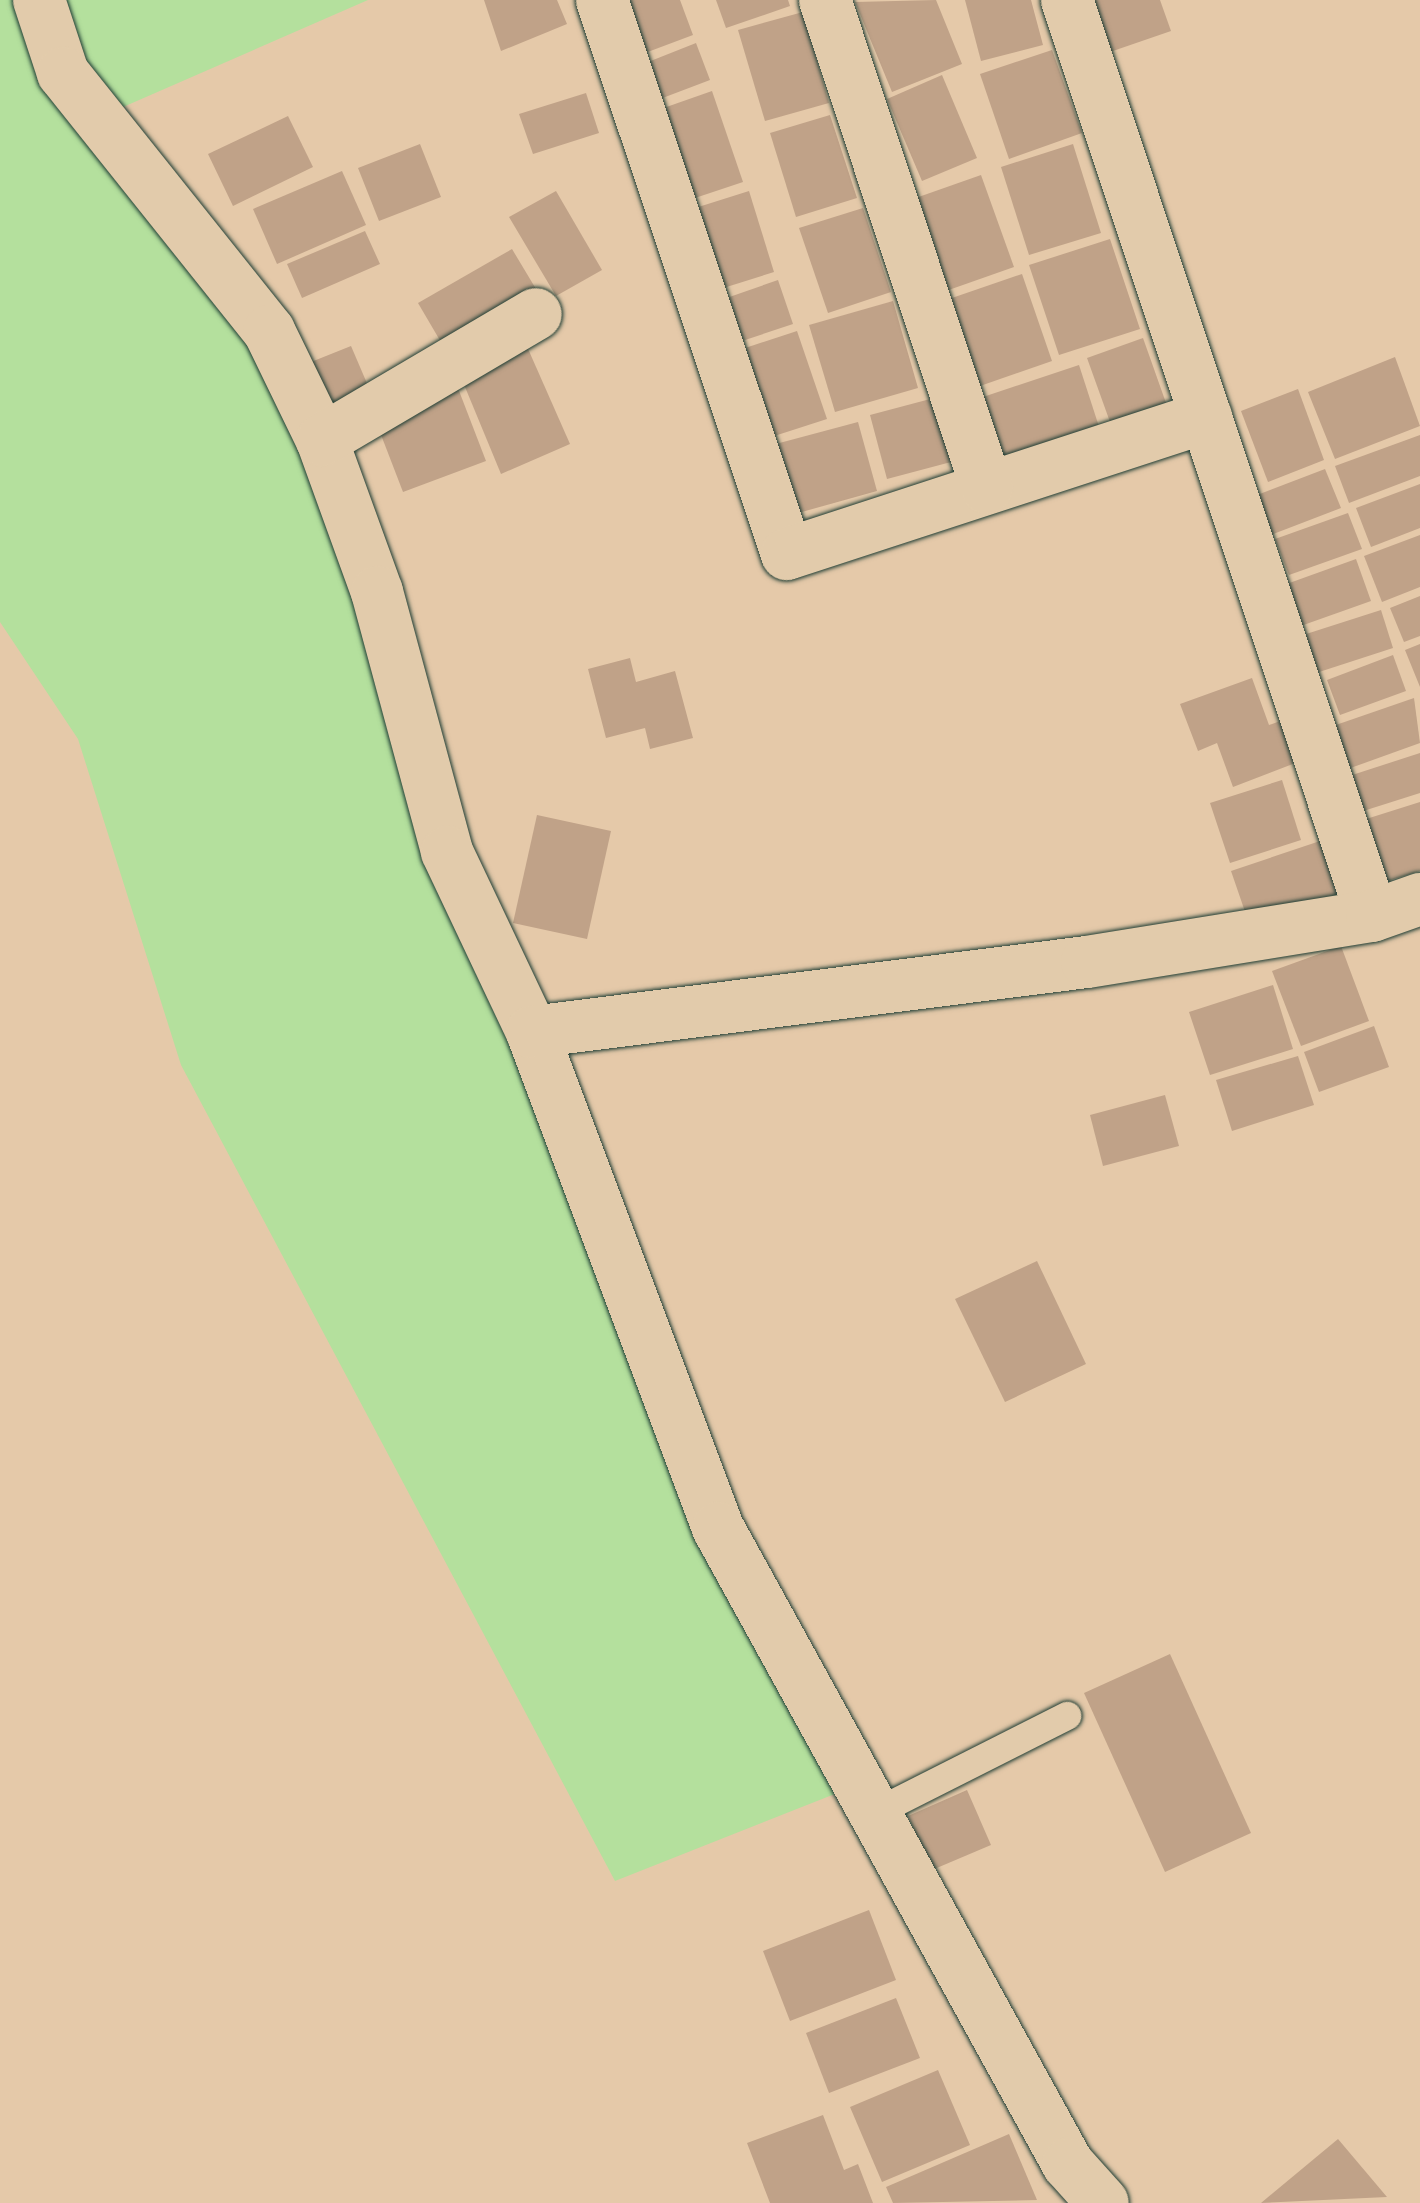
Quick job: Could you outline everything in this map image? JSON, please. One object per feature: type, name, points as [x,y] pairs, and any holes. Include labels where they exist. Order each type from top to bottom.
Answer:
[{"type":"street","points":[[39,0],[64,73],[269,331],[322,440],[377,592],[446,852],[532,1032],[718,1528],[1072,2183],[1103,2203]]},
{"type":"street","points":[[602,0],[786,554],[1206,417]]},
{"type":"street","points":[[825,0],[987,488]]},
{"type":"street","points":[[532,1032],[1087,962],[1396,907],[1206,417],[1067,0]]},
{"type":"street","points":[[322,440],[536,314]]},
{"type":"lane","points":[[871,1815],[1067,1716]]},
{"type":"green space","points":[[0,0],[368,0],[91,121],[245,274],[451,887],[850,1788],[615,1881],[181,1065],[78,739],[0,622]]},
{"type":"building","points":[[484,0],[557,0],[567,24],[501,51]]},
{"type":"building","points":[[627,0],[680,0],[693,35],[637,56]]},
{"type":"building","points":[[716,0],[788,0],[790,6],[726,28]]},
{"type":"building","points":[[936,0],[962,64],[892,92],[855,2]]},
{"type":"building","points":[[965,0],[1031,0],[1043,45],[981,61]]},
{"type":"building","points":[[1093,0],[1160,0],[1171,31],[1110,52]]},
{"type":"building","points":[[803,12],[829,103],[765,121],[738,30]]},
{"type":"building","points":[[696,43],[710,80],[652,102],[638,66]]},
{"type":"building","points":[[1052,50],[1082,133],[1009,159],[980,74]]},
{"type":"building","points":[[942,75],[977,158],[922,181],[887,99]]},
{"type":"building","points":[[712,91],[743,182],[686,201],[655,111]]},
{"type":"building","points":[[586,93],[599,133],[533,154],[519,114]]},
{"type":"building","points":[[830,115],[857,198],[796,217],[770,133]]},
{"type":"building","points":[[288,116],[313,167],[233,206],[208,154]]},
{"type":"building","points":[[420,144],[441,197],[379,221],[358,168]]},
{"type":"building","points":[[1073,144],[1101,233],[1029,255],[1001,167]]},
{"type":"building","points":[[342,171],[366,225],[277,264],[253,209]]},
{"type":"building","points":[[981,175],[1014,267],[943,292],[910,200]]},
{"type":"building","points":[[556,191],[602,270],[556,296],[509,217]]},
{"type":"building","points":[[749,191],[774,272],[717,290],[692,209]]},
{"type":"building","points":[[863,208],[891,292],[828,313],[799,228]]},
{"type":"building","points":[[365,231],[380,264],[302,298],[287,264]]},
{"type":"building","points":[[1110,239],[1140,329],[1059,355],[1029,265]]},
{"type":"building","points":[[512,249],[539,294],[445,349],[418,303]]},
{"type":"building","points":[[1022,274],[1052,361],[980,386],[949,299]]},
{"type":"building","points":[[778,280],[793,324],[730,345],[715,302]]},
{"type":"building","points":[[893,301],[918,388],[835,412],[809,325]]},
{"type":"building","points":[[797,331],[827,419],[765,439],[736,351]]},
{"type":"building","points":[[1143,338],[1166,403],[1110,422],[1087,358]]},
{"type":"building","points":[[525,342],[570,444],[501,474],[458,370]]},
{"type":"building","points":[[351,346],[372,395],[331,411],[311,362]]},
{"type":"building","points":[[1395,357],[1420,426],[1335,459],[1308,392]]},
{"type":"building","points":[[1079,365],[1103,439],[1002,473],[977,399]]},
{"type":"building","points":[[456,383],[486,461],[403,492],[373,414]]},
{"type":"building","points":[[1298,389],[1324,460],[1268,482],[1241,411]]},
{"type":"building","points":[[934,398],[951,462],[887,479],[870,415]]},
{"type":"building","points":[[858,422],[877,491],[791,515],[772,445]]},
{"type":"building","points":[[1420,435],[1420,476],[1349,503],[1335,466]]},
{"type":"building","points":[[1325,469],[1341,508],[1268,536],[1252,497]]},
{"type":"building","points":[[1420,484],[1420,528],[1371,547],[1356,508]]},
{"type":"building","points":[[1348,513],[1362,549],[1289,575],[1275,539]]},
{"type":"building","points":[[1420,535],[1420,587],[1382,602],[1364,556]]},
{"type":"building","points":[[1356,559],[1371,601],[1295,628],[1281,586]]},
{"type":"building","points":[[1420,596],[1420,636],[1404,642],[1390,608]]},
{"type":"building","points":[[1381,610],[1393,648],[1316,673],[1303,635]]},
{"type":"building","points":[[1420,644],[1420,687],[1405,650]]},
{"type":"building","points":[[1393,655],[1406,691],[1340,715],[1327,680]]},
{"type":"building","points":[[630,658],[636,682],[675,671],[693,738],[650,749],[645,728],[606,738],[588,669]]},
{"type":"building","points":[[1252,678],[1269,725],[1283,720],[1298,762],[1233,787],[1217,743],[1198,751],[1180,704]]},
{"type":"building","points":[[1414,698],[1420,743],[1345,770],[1330,727]]},
{"type":"building","points":[[1420,753],[1420,793],[1357,813],[1346,777]]},
{"type":"building","points":[[1282,780],[1301,840],[1230,863],[1210,803]]},
{"type":"building","points":[[1420,802],[1420,871],[1384,882],[1363,820]]},
{"type":"building","points":[[537,815],[611,831],[587,939],[513,923]]},
{"type":"building","points":[[1326,839],[1346,900],[1252,932],[1231,871]]},
{"type":"building","points":[[1341,946],[1369,1021],[1301,1046],[1272,971]]},
{"type":"building","points":[[1273,985],[1293,1049],[1210,1075],[1189,1012]]},
{"type":"building","points":[[1374,1026],[1389,1067],[1319,1092],[1304,1052]]},
{"type":"building","points":[[1298,1056],[1314,1105],[1232,1131],[1216,1080]]},
{"type":"building","points":[[1165,1095],[1179,1146],[1103,1166],[1090,1115]]},
{"type":"building","points":[[1037,1261],[1086,1364],[1005,1402],[955,1299]]},
{"type":"building","points":[[1170,1654],[1251,1833],[1165,1872],[1084,1693]]},
{"type":"building","points":[[967,1790],[991,1845],[932,1870],[908,1816]]},
{"type":"building","points":[[869,1910],[896,1980],[790,2021],[763,1951]]},
{"type":"building","points":[[896,1998],[920,2058],[829,2093],[806,2033]]},
{"type":"building","points":[[938,2070],[970,2145],[882,2182],[850,2107]]},
{"type":"building","points":[[823,2115],[844,2170],[858,2164],[873,2203],[770,2203],[747,2143]]},
{"type":"building","points":[[1009,2134],[1037,2200],[893,2203],[886,2187]]},
{"type":"building","points":[[1338,2139],[1387,2197],[1261,2203]]}]
